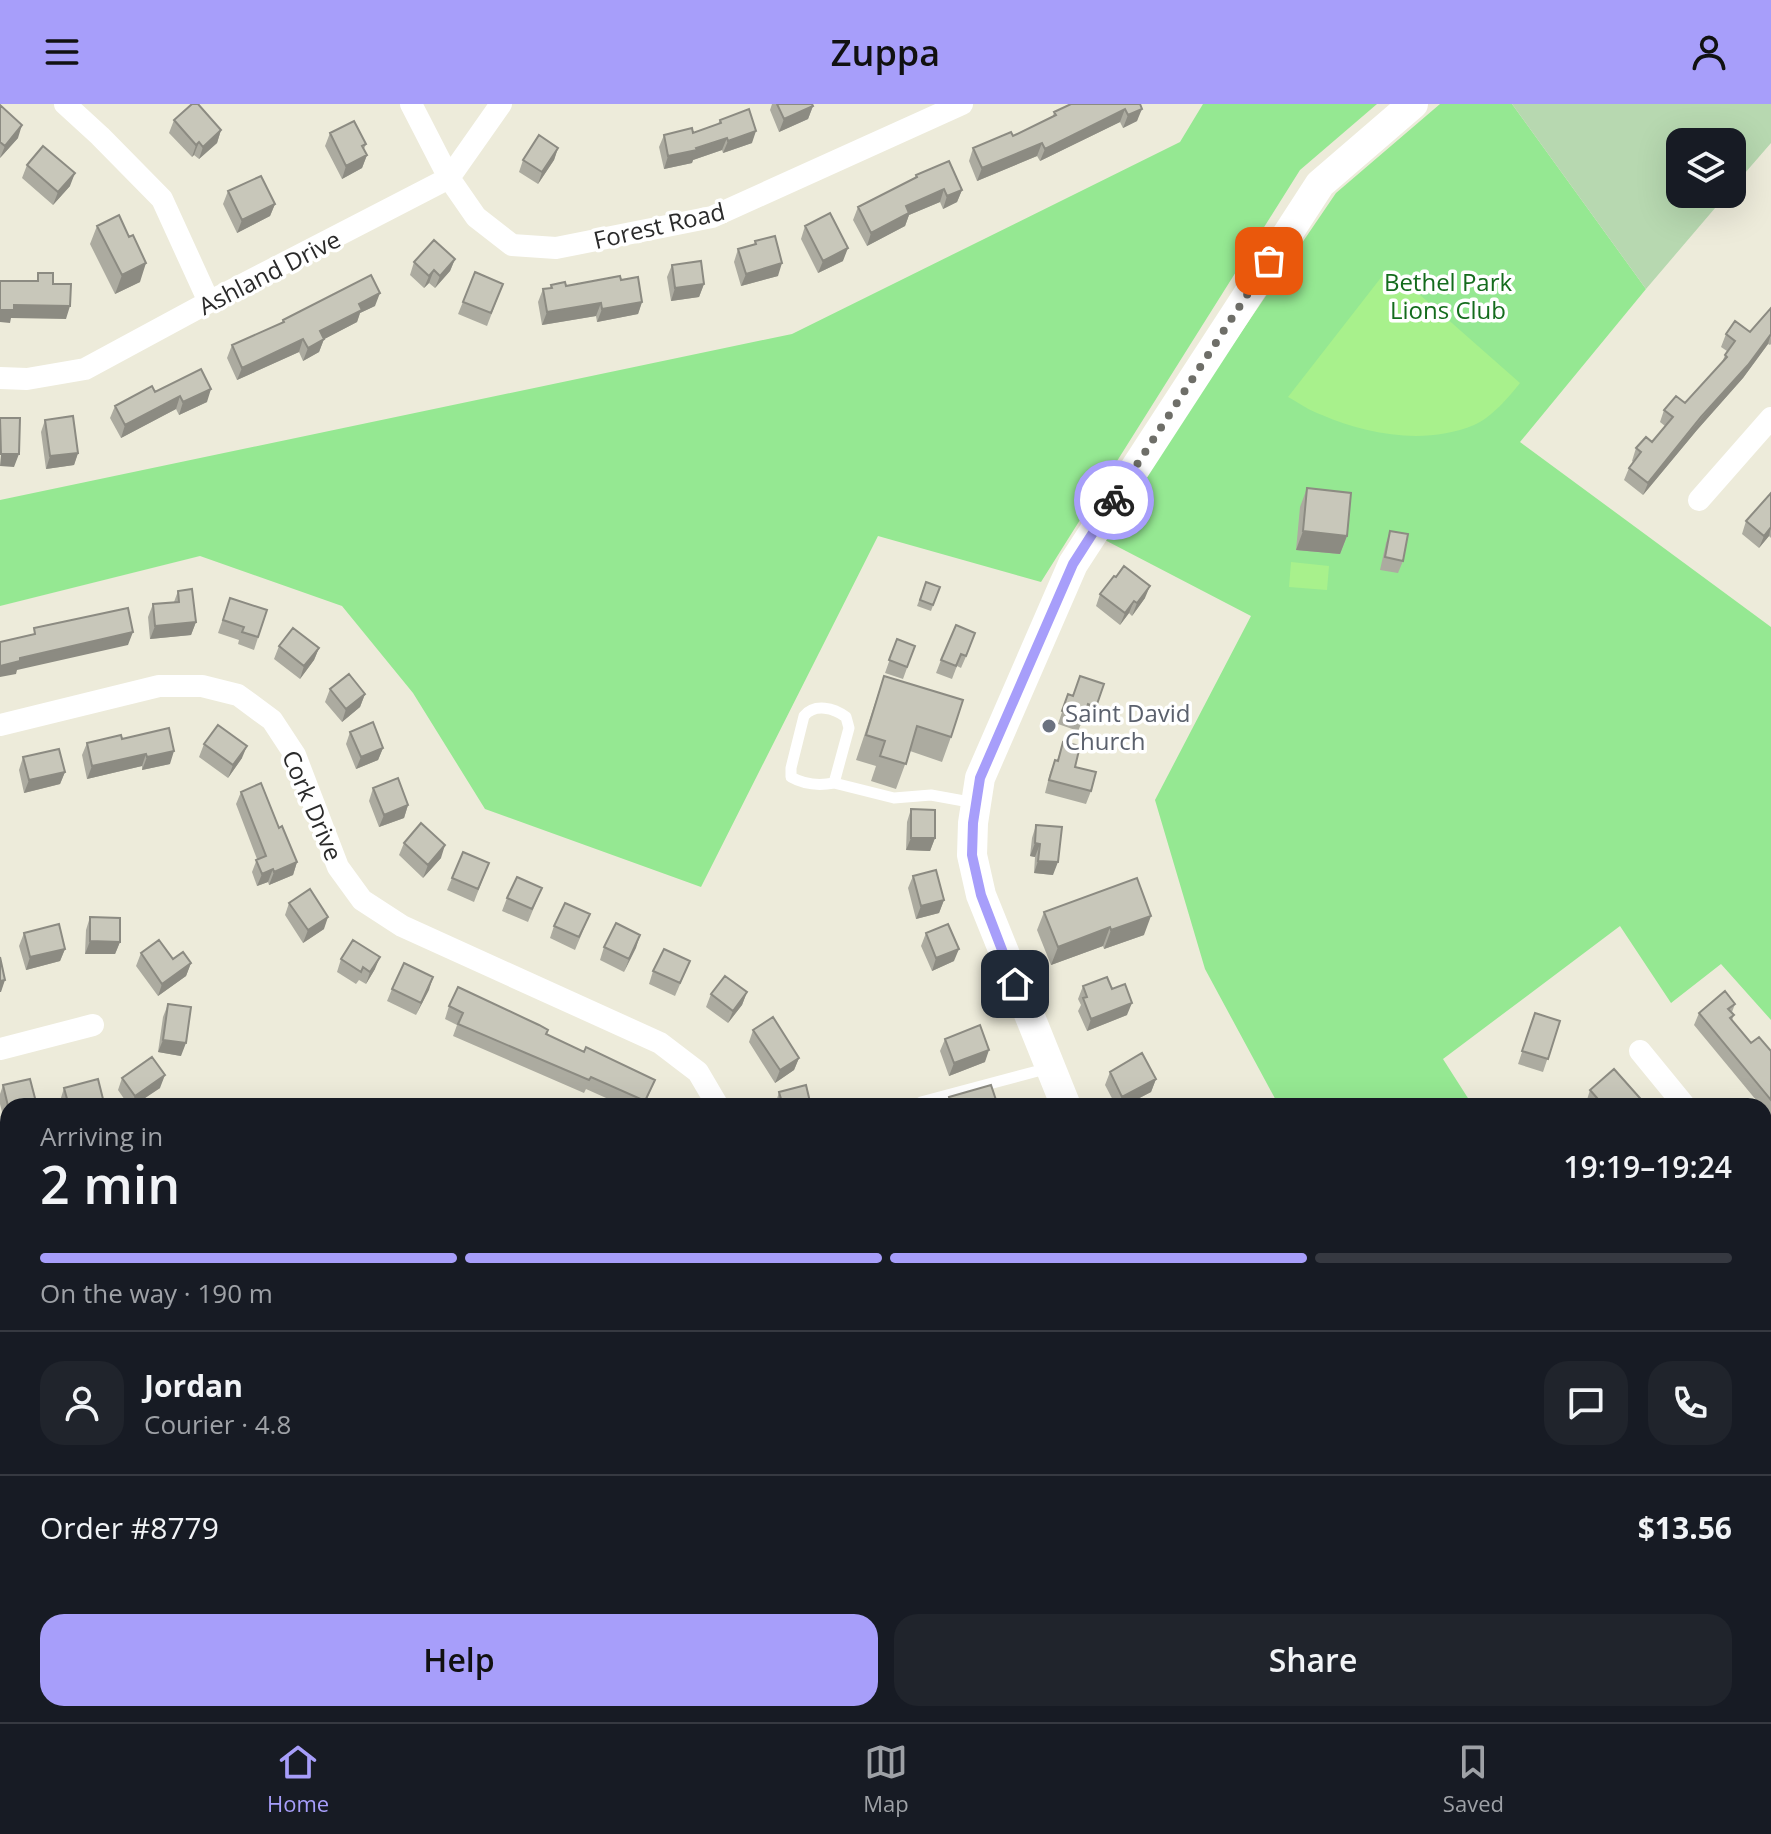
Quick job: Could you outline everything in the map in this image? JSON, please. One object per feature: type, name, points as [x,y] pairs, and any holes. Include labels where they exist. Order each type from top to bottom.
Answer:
[{"type":"street","points":[[65,104],[162,199],[209,302]]},
{"type":"street","name":"Forest Road","points":[[411,104],[449,178],[476,217],[512,245],[556,248],[712,217],[962,104]]},
{"type":"street","name":"Ashland Drive","points":[[0,378],[27,379],[85,369],[449,178],[501,104]]},
{"type":"street","points":[[1063,1098],[981,895],[972,855],[980,778],[1073,564],[1320,184],[1413,104]]},
{"type":"street","points":[[1699,500],[1771,418]]},
{"type":"street","name":"Cork Drive","points":[[0,725],[159,686],[202,686],[238,695],[272,720],[295,755],[338,867],[362,900],[402,926],[660,1043],[698,1072],[713,1098]]},
{"type":"street","points":[[0,1049],[93,1025]]},
{"type":"street","points":[[1640,1051],[1678,1098]]},
{"type":"lane","points":[[834,783],[849,728],[846,717],[839,712],[818,707],[804,716],[791,777],[820,786],[834,783],[894,798],[931,795],[976,803]]},
{"type":"lane","points":[[936,1098],[1050,1067]]},
{"type":"green space","points":[[1203,104],[1377,104],[1300,170],[1041,582],[878,536],[701,887],[485,809],[413,693],[342,606],[200,556],[0,606],[0,500],[792,334],[1180,142]]},
{"type":"green space","name":"Bethel Park Lions Club","points":[[1440,104],[1512,104],[1646,289],[1520,442],[1771,627],[1771,1020],[1721,964],[1671,1003],[1620,926],[1443,1059],[1468,1098],[1275,1098],[1205,969],[1155,800],[1251,616],[1101,538],[1336,193]]},
{"type":"green space","points":[[1512,104],[1771,104],[1771,143],[1746,172],[1746,128],[1666,128],[1666,208],[1715,208],[1646,289]]},
{"type":"green space","points":[[1394,272],[1520,383],[1499,407],[1480,422],[1436,435],[1397,435],[1340,422],[1288,397],[1383,275]]},
{"type":"green space","points":[[1291,562],[1329,566],[1327,590],[1289,587]]},
{"type":"building","points":[[192,104],[198,104],[221,130],[203,147],[199,142],[196,145],[174,120]]},
{"type":"building","points":[[777,104],[812,104],[813,106],[784,119]]},
{"type":"building","points":[[1071,104],[1140,104],[1142,109],[1128,115],[1125,109],[1045,149],[1042,143],[982,168],[973,148],[1011,132],[1013,136]]},
{"type":"building","points":[[0,105],[22,125],[5,146],[0,142]]},
{"type":"building","points":[[749,109],[756,131],[668,156],[664,135],[692,128],[693,133]]},
{"type":"building","points":[[354,121],[366,144],[362,146],[367,155],[346,166],[330,133]]},
{"type":"building","points":[[539,135],[558,148],[542,172],[523,160]]},
{"type":"building","points":[[43,146],[75,173],[58,192],[27,165]]},
{"type":"building","points":[[949,161],[962,190],[947,196],[944,189],[906,206],[909,213],[871,233],[858,207]]},
{"type":"building","points":[[261,176],[275,204],[242,220],[228,191]]},
{"type":"building","points":[[830,213],[848,248],[823,261],[805,226]]},
{"type":"building","points":[[119,215],[146,263],[122,275],[97,226]]},
{"type":"building","points":[[775,236],[782,263],[746,274],[738,249]]},
{"type":"building","points":[[434,240],[455,259],[440,276],[434,270],[429,276],[414,262]]},
{"type":"building","points":[[701,261],[704,284],[675,288],[672,265]]},
{"type":"building","points":[[475,272],[503,284],[491,313],[463,302]]},
{"type":"building","points":[[38,273],[53,273],[53,284],[71,284],[70,306],[14,305],[14,310],[0,310],[0,281],[38,281]]},
{"type":"building","points":[[371,275],[380,293],[359,304],[362,310],[320,331],[324,339],[308,348],[303,339],[242,368],[232,345],[284,322]]},
{"type":"building","points":[[620,276],[621,280],[638,277],[642,302],[602,309],[601,303],[547,312],[543,289],[552,288],[551,285],[565,282],[566,286]]},
{"type":"building","points":[[1771,308],[1771,334],[1648,483],[1629,468],[1641,452],[1636,448],[1646,437],[1652,442],[1673,417],[1664,410],[1676,396],[1685,403],[1727,357],[1725,355],[1735,341],[1726,334],[1735,321],[1750,332]]},
{"type":"building","points":[[201,369],[211,389],[183,402],[180,396],[125,425],[115,406],[152,386],[155,392]]},
{"type":"building","points":[[73,416],[78,453],[50,456],[45,420]]},
{"type":"building","points":[[0,418],[20,418],[19,454],[1,454]]},
{"type":"building","points":[[1307,488],[1351,493],[1347,536],[1303,531]]},
{"type":"building","points":[[1771,493],[1771,527],[1764,536],[1746,521]]},
{"type":"building","points":[[1390,531],[1408,534],[1403,561],[1385,557]]},
{"type":"building","points":[[1124,566],[1150,586],[1125,613],[1100,594]]},
{"type":"building","points":[[926,582],[940,587],[933,605],[920,600]]},
{"type":"building","points":[[192,589],[196,622],[155,626],[153,604],[179,602],[178,591]]},
{"type":"building","points":[[230,598],[267,610],[258,637],[242,632],[244,627],[223,620]]},
{"type":"building","points":[[128,608],[133,632],[20,658],[20,661],[0,666],[0,642],[35,634],[34,628]]},
{"type":"building","points":[[956,625],[975,633],[966,656],[961,654],[956,666],[941,660]]},
{"type":"building","points":[[293,628],[319,648],[304,666],[279,646]]},
{"type":"building","points":[[897,639],[915,646],[907,667],[889,660]]},
{"type":"building","points":[[349,674],[365,694],[346,709],[330,689]]},
{"type":"building","points":[[884,676],[963,700],[951,737],[917,726],[906,764],[880,756],[885,741],[866,735]]},
{"type":"building","points":[[1080,676],[1104,684],[1096,707],[1088,704],[1083,719],[1062,711],[1068,694],[1073,696]]},
{"type":"building","points":[[373,722],[383,748],[361,757],[350,732]]},
{"type":"building","points":[[218,725],[247,746],[233,765],[204,744]]},
{"type":"building","points":[[169,728],[174,751],[92,766],[87,743]]},
{"type":"building","points":[[1063,742],[1080,746],[1075,767],[1096,772],[1091,791],[1049,780]]},
{"type":"building","points":[[59,749],[65,772],[29,780],[23,757]]},
{"type":"building","points":[[398,778],[408,805],[384,815],[373,788]]},
{"type":"building","points":[[261,783],[297,862],[262,874],[256,860],[266,856],[241,792]]},
{"type":"building","points":[[911,809],[935,810],[935,838],[911,838]]},
{"type":"building","points":[[421,823],[445,845],[428,865],[404,843]]},
{"type":"building","points":[[1036,825],[1062,827],[1058,862],[1038,861],[1040,844],[1035,843]]},
{"type":"building","points":[[463,852],[489,863],[478,889],[452,878]]},
{"type":"building","points":[[936,870],[944,900],[921,906],[913,876]]},
{"type":"building","points":[[517,877],[542,888],[532,909],[507,898]]},
{"type":"building","points":[[1137,878],[1151,916],[1111,930],[1110,927],[1058,947],[1044,912]]},
{"type":"building","points":[[310,889],[328,917],[308,930],[289,903]]},
{"type":"building","points":[[565,903],[590,914],[579,937],[554,926]]},
{"type":"building","points":[[90,917],[120,918],[120,942],[90,941]]},
{"type":"building","points":[[616,923],[640,935],[629,959],[604,947]]},
{"type":"building","points":[[59,924],[65,949],[30,957],[24,933]]},
{"type":"building","points":[[948,924],[959,949],[936,958],[926,933]]},
{"type":"building","points":[[159,940],[173,959],[183,952],[191,963],[162,984],[141,953]]},
{"type":"building","points":[[353,940],[380,957],[370,972],[363,967],[361,972],[341,959]]},
{"type":"building","points":[[664,949],[690,961],[680,983],[653,971]]},
{"type":"building","points":[[0,957],[5,980],[0,981]]},
{"type":"building","points":[[404,963],[433,977],[421,1003],[392,989]]},
{"type":"building","points":[[725,976],[747,992],[733,1011],[711,994]]},
{"type":"building","points":[[1107,977],[1112,989],[1125,984],[1132,1003],[1091,1019],[1083,998],[1087,997],[1083,986]]},
{"type":"building","points":[[458,987],[539,1025],[548,1030],[546,1034],[584,1052],[586,1047],[655,1080],[646,1098],[638,1098],[458,1024],[463,1013],[449,1006]]},
{"type":"building","points":[[1725,991],[1735,1004],[1728,1009],[1734,1015],[1730,1018],[1751,1043],[1759,1037],[1771,1051],[1771,1098],[1769,1098],[1699,1013]]},
{"type":"building","points":[[168,1004],[191,1007],[186,1043],[163,1040]]},
{"type":"building","points":[[1535,1013],[1560,1021],[1548,1059],[1522,1051]]},
{"type":"building","points":[[773,1017],[799,1058],[780,1070],[753,1030]]},
{"type":"building","points":[[980,1025],[989,1050],[954,1063],[945,1039]]},
{"type":"building","points":[[1142,1053],[1156,1079],[1122,1097],[1110,1072]]},
{"type":"building","points":[[152,1057],[165,1075],[135,1096],[122,1078]]},
{"type":"building","points":[[1614,1069],[1640,1098],[1597,1098],[1590,1090]]},
{"type":"building","points":[[30,1079],[35,1098],[6,1098],[3,1085]]},
{"type":"building","points":[[98,1079],[103,1098],[67,1098],[64,1088]]},
{"type":"building","points":[[806,1085],[809,1098],[781,1098],[779,1092]]},
{"type":"building","points":[[991,1085],[995,1098],[949,1098]]},
{"type":"way so far","points":[[1114,500],[1269,261]]},
{"type":"place","name":"Saint David Church","points":[[1049,726]]},
{"type":"route","points":[[1015,984],[981,895],[972,855],[980,778],[1073,564],[1114,500]]}]
